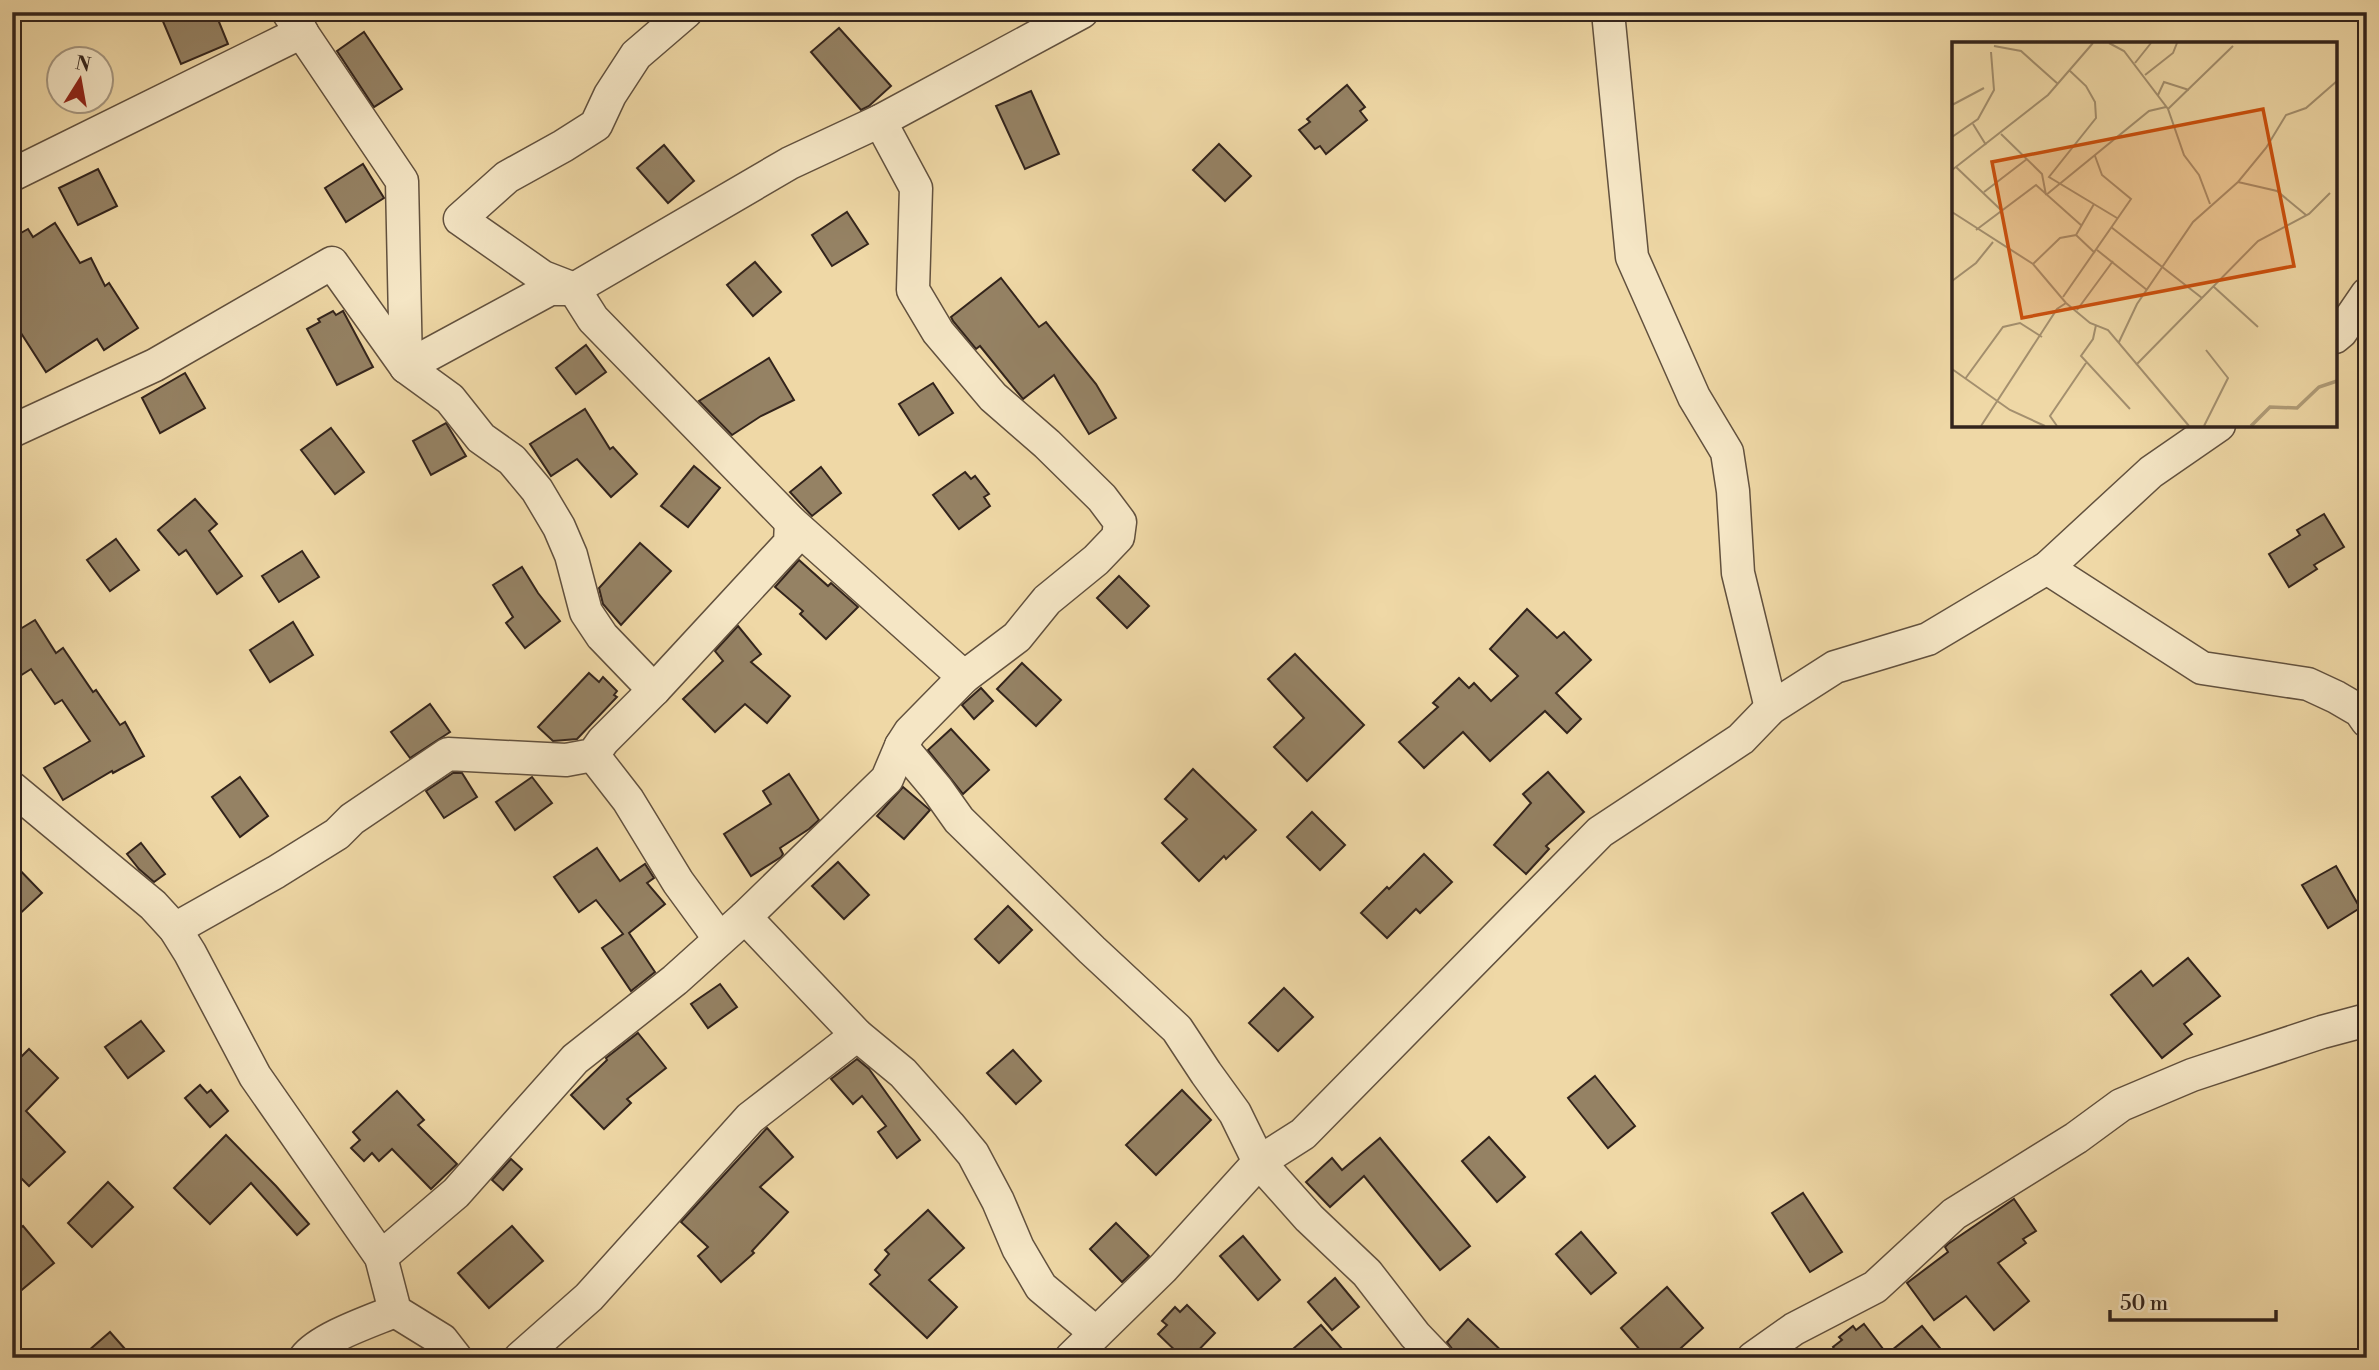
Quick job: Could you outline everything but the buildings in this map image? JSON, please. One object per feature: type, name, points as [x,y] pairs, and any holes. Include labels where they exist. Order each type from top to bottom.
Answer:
[{"type":"street","points":[[686,12],[636,55],[610,95],[596,125],[507,177],[460,219],[543,277],[574,289],[593,319],[791,522],[964,677]]},
{"type":"street","points":[[405,367],[550,289],[574,289],[790,163],[880,121],[1082,12]]},
{"type":"street","points":[[1608,12],[1632,257],[1694,397],[1727,452],[1733,491],[1738,573],[1771,708]]},
{"type":"street","points":[[12,175],[295,22],[402,181],[405,367]]},
{"type":"street","points":[[381,1257],[456,1193],[575,1059],[675,980],[745,917],[887,779],[910,732],[964,677],[1017,636],[1047,600],[1096,560],[1118,537],[1121,522],[1102,498],[993,397],[938,332],[913,290],[916,188],[880,121]]},
{"type":"street","points":[[12,431],[155,365],[332,263],[405,367],[450,399],[481,438],[512,460],[537,491],[559,527],[571,555],[586,612],[602,636],[654,690]]},
{"type":"street","points":[[2337,335],[2367,294]]},
{"type":"street","points":[[1071,1358],[1163,1268],[1259,1162],[1303,1134],[1600,832],[1741,739],[1771,708],[1835,667],[1928,639],[2047,568],[2151,472],[2216,427]]},
{"type":"street","points":[[175,929],[337,834],[352,819],[448,754],[566,760],[593,755],[603,741],[790,543],[791,522]]},
{"type":"street","points":[[2047,568],[2202,668],[2308,684],[2360,712],[2367,721]]},
{"type":"street","points":[[901,746],[959,820],[1177,1029],[1235,1113],[1259,1162],[1309,1218],[1367,1273],[1415,1335],[1437,1358]]},
{"type":"street","points":[[593,755],[628,800],[678,882],[719,939]]},
{"type":"street","points":[[12,788],[153,905],[175,929],[255,1076],[381,1257],[395,1311],[442,1340],[456,1358]]},
{"type":"street","points":[[745,917],[857,1035],[903,1073],[973,1154],[998,1201],[1018,1248],[1041,1287],[1096,1333]]},
{"type":"street","points":[[1753,1358],[1794,1329],[1875,1287],[1954,1213],[2054,1152],[2121,1105],[2192,1074],[2367,1020]]},
{"type":"street","points":[[520,1358],[589,1297],[750,1118],[857,1035]]},
{"type":"street","points":[[305,1358],[310,1351],[351,1329],[395,1311]]}]
